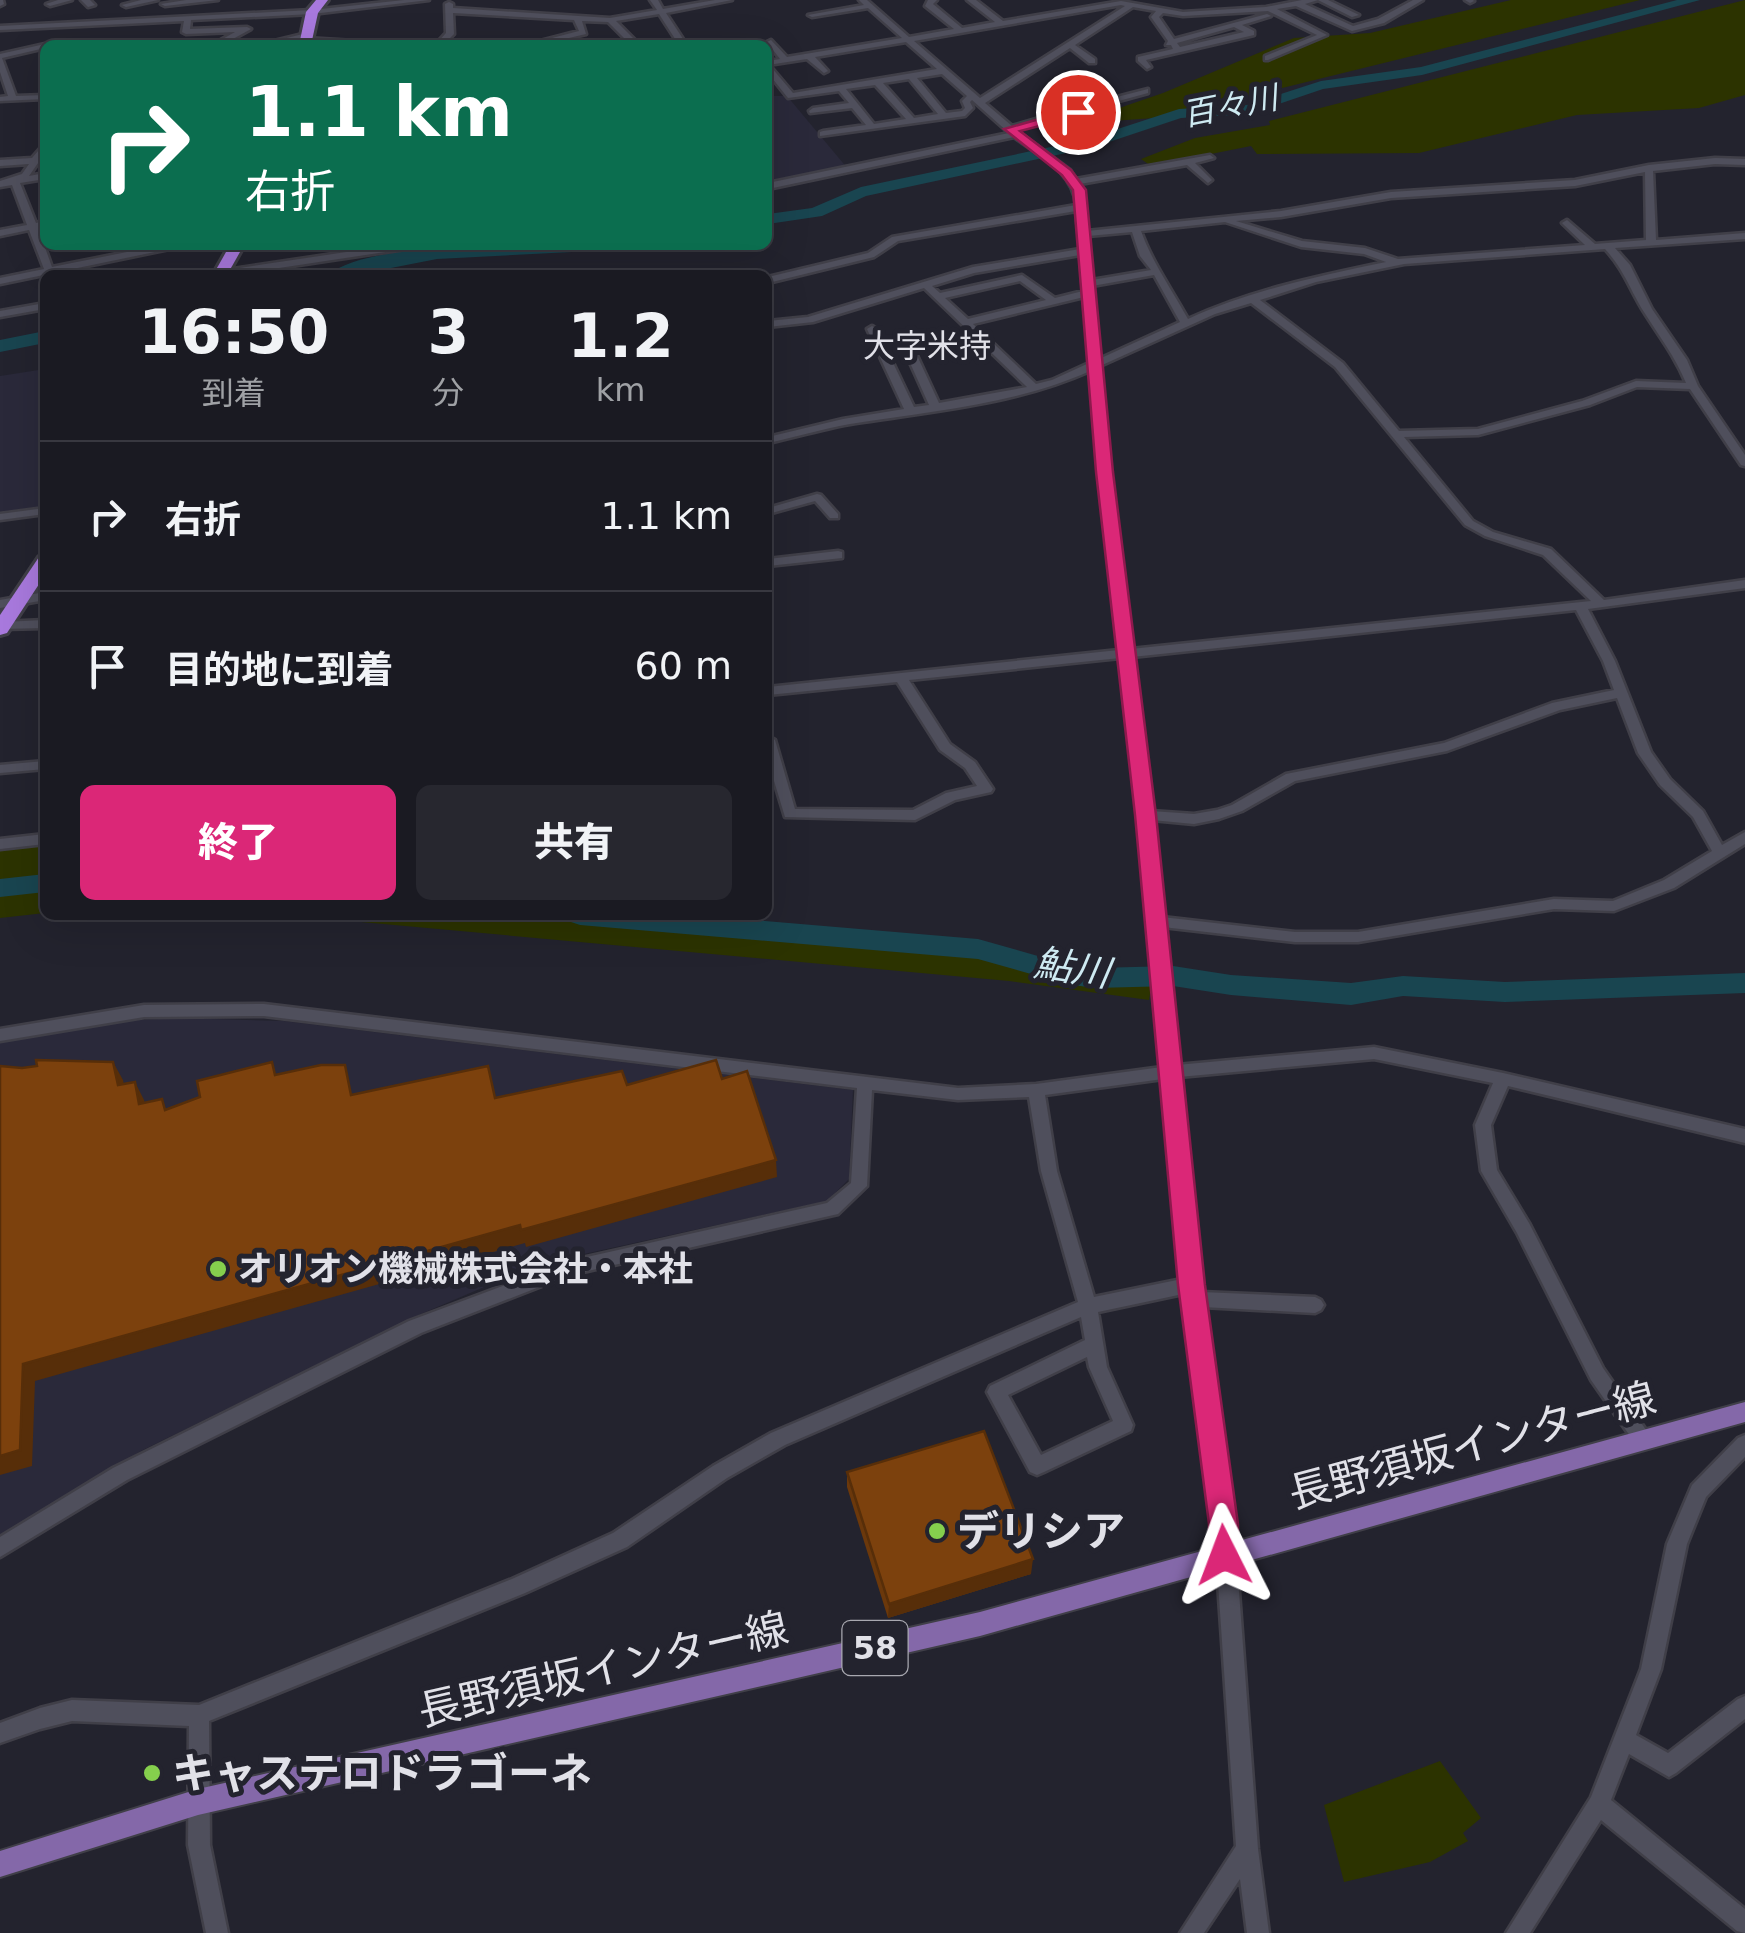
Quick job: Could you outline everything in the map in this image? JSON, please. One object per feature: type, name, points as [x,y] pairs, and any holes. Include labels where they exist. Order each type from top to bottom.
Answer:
[{"type":"highway","points":[[306,40],[312,12],[322,0]]},
{"type":"highway","points":[[1,628],[40,569]]},
{"type":"main road","name":"長野須坂インター線","points":[[0,1864],[198,1802],[980,1624],[1745,1412]]},
{"type":"street","points":[[50,4],[68,0]]},
{"type":"street","points":[[126,5],[154,0],[165,4],[214,0]]},
{"type":"street","points":[[0,28],[312,12],[425,0]]},
{"type":"street","points":[[654,0],[680,40]]},
{"type":"street","points":[[444,40],[450,34],[450,5],[610,20],[728,0]]},
{"type":"street","points":[[933,0],[928,4],[960,30]]},
{"type":"street","points":[[971,0],[1002,23]]},
{"type":"street","points":[[1169,43],[1314,0]]},
{"type":"street","points":[[1322,0],[1354,15]]},
{"type":"street","points":[[772,65],[1137,2],[1183,14],[1275,11],[1322,33],[1381,20],[1419,0]]},
{"type":"street","points":[[823,134],[965,114],[969,108],[966,101],[1071,45],[1137,2]]},
{"type":"street","points":[[812,15],[866,3],[1071,178],[1081,208],[1104,472],[1145,815],[1192,1292],[1224,1524],[1247,1849],[1258,1933]]},
{"type":"street","points":[[165,4],[166,19]]},
{"type":"street","points":[[1299,4],[1352,29]]},
{"type":"street","points":[[1160,11],[1154,17],[1169,43],[1178,50]]},
{"type":"street","points":[[188,18],[186,32],[248,28],[225,40]]},
{"type":"street","points":[[550,40],[583,32],[576,18]]},
{"type":"street","points":[[610,20],[631,40]]},
{"type":"street","points":[[1148,67],[1141,59],[1251,32],[1235,25]]},
{"type":"street","points":[[1268,58],[1319,38],[1322,33]]},
{"type":"street","points":[[772,43],[785,60]]},
{"type":"street","points":[[1071,45],[1092,61]]},
{"type":"street","points":[[13,98],[0,58],[40,47]]},
{"type":"street","points":[[809,56],[824,71]]},
{"type":"street","points":[[772,71],[791,96],[943,71]]},
{"type":"street","points":[[910,76],[944,116]]},
{"type":"street","points":[[847,77],[854,86]]},
{"type":"street","points":[[877,82],[912,121]]},
{"type":"street","points":[[842,88],[872,127]]},
{"type":"street","points":[[772,185],[1014,133],[1145,91]]},
{"type":"street","points":[[1103,93],[1114,102]]},
{"type":"street","points":[[1058,94],[1078,112]]},
{"type":"street","points":[[0,99],[40,97]]},
{"type":"street","points":[[813,111],[855,105]]},
{"type":"street","points":[[830,108],[848,130]]},
{"type":"street","points":[[15,182],[25,176],[40,153]]},
{"type":"street","points":[[1071,178],[1210,158]]},
{"type":"street","points":[[0,163],[34,161]]},
{"type":"street","points":[[1189,162],[1203,178]]},
{"type":"street","points":[[1084,234],[1226,220],[1391,195],[1575,183],[1649,168],[1745,162]]},
{"type":"street","points":[[1649,168],[1651,243]]},
{"type":"street","points":[[0,184],[40,177]]},
{"type":"street","points":[[15,182],[40,248]]},
{"type":"street","points":[[772,279],[871,255],[895,240],[1081,208]]},
{"type":"street","points":[[1226,220],[1300,244],[1366,252],[1397,262]]},
{"type":"street","points":[[1566,224],[1594,248]]},
{"type":"street","points":[[0,233],[40,225]]},
{"type":"street","points":[[1136,230],[1145,256],[1185,322]]},
{"type":"street","points":[[772,439],[1034,388],[1096,365],[1185,322],[1251,298],[1397,262],[1745,236]]},
{"type":"street","points":[[1707,239],[1745,250]]},
{"type":"street","points":[[1608,247],[1625,265],[1647,309],[1682,360],[1692,386],[1745,462]]},
{"type":"street","points":[[53,270],[151,250]]},
{"type":"street","points":[[245,270],[379,250]]},
{"type":"street","points":[[772,324],[809,320],[973,270],[1085,251]]},
{"type":"street","points":[[968,322],[1158,272]]},
{"type":"street","points":[[0,281],[40,273]]},
{"type":"street","points":[[939,296],[1022,278],[1051,300]]},
{"type":"street","points":[[927,286],[1034,388]]},
{"type":"street","points":[[1251,298],[1326,352],[1469,523],[1557,558],[1601,604]]},
{"type":"street","points":[[0,314],[40,307]]},
{"type":"street","points":[[872,330],[910,412]]},
{"type":"street","points":[[903,336],[936,408]]},
{"type":"street","points":[[1398,434],[1478,432],[1586,404],[1636,384],[1692,386]]},
{"type":"street","points":[[772,510],[817,497],[834,516]]},
{"type":"street","points":[[0,517],[40,512]]},
{"type":"street","points":[[772,562],[838,554]]},
{"type":"street","points":[[772,691],[1601,604],[1745,584]]},
{"type":"street","points":[[0,604],[40,597]]},
{"type":"street","points":[[1580,606],[1622,692],[1645,752],[1665,782],[1698,814],[1720,852]]},
{"type":"street","points":[[1,628],[40,624]]},
{"type":"street","points":[[772,753],[790,814],[880,818],[915,815],[951,796],[986,789],[970,764],[945,747],[900,676]]},
{"type":"street","points":[[1145,815],[1194,818],[1219,814],[1291,777],[1446,747],[1557,706],[1622,692]]},
{"type":"street","points":[[0,769],[40,765]]},
{"type":"street","points":[[1155,925],[1295,938],[1358,937],[1554,904],[1614,906],[1669,884],[1745,837]]},
{"type":"street","points":[[0,844],[40,840]]},
{"type":"street","points":[[0,1035],[144,1011],[264,1010],[958,1094],[1036,1090],[1169,1072],[1374,1054],[1503,1078],[1745,1136]]},
{"type":"street","points":[[1503,1078],[1483,1125],[1489,1171],[1523,1228],[1596,1374],[1644,1440]]},
{"type":"street","points":[[0,1548],[120,1474],[448,1314],[569,1268],[832,1209],[858,1186],[865,1080]]},
{"type":"street","points":[[1036,1090],[1049,1171],[1088,1306],[1093,1345],[1124,1425],[1037,1466],[996,1392],[1093,1345]]},
{"type":"street","points":[[0,1733],[82,1710],[170,1717],[199,1715],[518,1586],[620,1540],[778,1438],[1088,1306],[1192,1292],[1314,1306]]},
{"type":"street","points":[[1518,1933],[1599,1804],[1651,1669],[1677,1544],[1699,1491],[1745,1444]]},
{"type":"street","points":[[1625,1740],[1669,1766],[1745,1706]]},
{"type":"street","points":[[199,1715],[199,1845],[217,1933]]},
{"type":"street","points":[[1599,1804],[1745,1923]]},
{"type":"street","points":[[1192,1933],[1247,1849]]},
{"type":"shaded area","points":[[772,96],[787,96],[848,169],[772,182]]},
{"type":"shaded area","points":[[40,370],[40,507],[0,512],[0,376]]},
{"type":"shaded area","name":"オリオン機械株式会社・本社","points":[[177,1018],[284,1021],[853,1090],[849,1179],[827,1201],[538,1264],[421,1314],[143,1450],[0,1536],[0,1041],[81,1023]]},
{"type":"green space","points":[[1511,0],[1640,0],[1233,100],[1226,97],[1154,118],[1098,122],[1090,118],[1163,93],[1294,38],[1370,33]]},
{"type":"green space","points":[[1745,0],[1745,95],[1699,108],[1577,115],[1419,153],[1257,154],[1251,146],[1151,166],[1141,159],[1195,138],[1270,125],[1269,121]]},
{"type":"green space","points":[[40,846],[40,880],[0,886],[0,850]]},
{"type":"green space","points":[[40,888],[40,914],[0,918],[0,895]]},
{"type":"green space","points":[[339,920],[574,920],[983,955],[1074,982],[1152,981],[1149,1000],[1009,981]]},
{"type":"green space","points":[[1440,1761],[1481,1818],[1463,1833],[1468,1841],[1430,1862],[1344,1882],[1324,1805]]},
{"type":"building","name":"オリオン機械株式会社・本社","points":[[36,1060],[113,1062],[118,1085],[135,1082],[139,1104],[162,1099],[165,1110],[200,1097],[197,1081],[272,1062],[275,1075],[321,1065],[345,1065],[351,1095],[488,1066],[495,1098],[622,1071],[627,1085],[716,1060],[722,1079],[747,1071],[776,1160],[521,1230],[520,1225],[23,1364],[20,1450],[0,1456],[0,1066],[37,1066]]},
{"type":"building","name":"デリシア","points":[[984,1431],[1033,1559],[889,1604],[847,1472]]},
{"type":"waterway","name":"百々川","points":[[772,218],[816,212],[861,192],[1088,144],[1179,114],[1249,109],[1321,85],[1422,71],[1693,0]]},
{"type":"waterway","name":"百々川","points":[[353,270],[402,258],[495,250]]},
{"type":"waterway","name":"百々川","points":[[0,346],[40,338]]},
{"type":"waterway","name":"鮎川","points":[[0,888],[40,884]]},
{"type":"waterway","name":"鮎川","points":[[639,920],[978,949],[1066,974],[1095,978],[1173,976],[1231,985],[1351,994],[1403,986],[1505,992],[1745,983]]},
{"type":"place","name":"オリオン機械株式会社・本社","points":[[218,1269]]},
{"type":"place","name":"デリシア","points":[[937,1531]]},
{"type":"place","name":"キャステロドラゴーネ","points":[[152,1773]]},
{"type":"district","name":"大字米持","points":[[927,346]]},
{"type":"route","points":[[1078,112],[1010,129],[1067,172],[1080,190],[1104,472],[1145,815],[1192,1285],[1224,1524],[1224,1555]]}]
